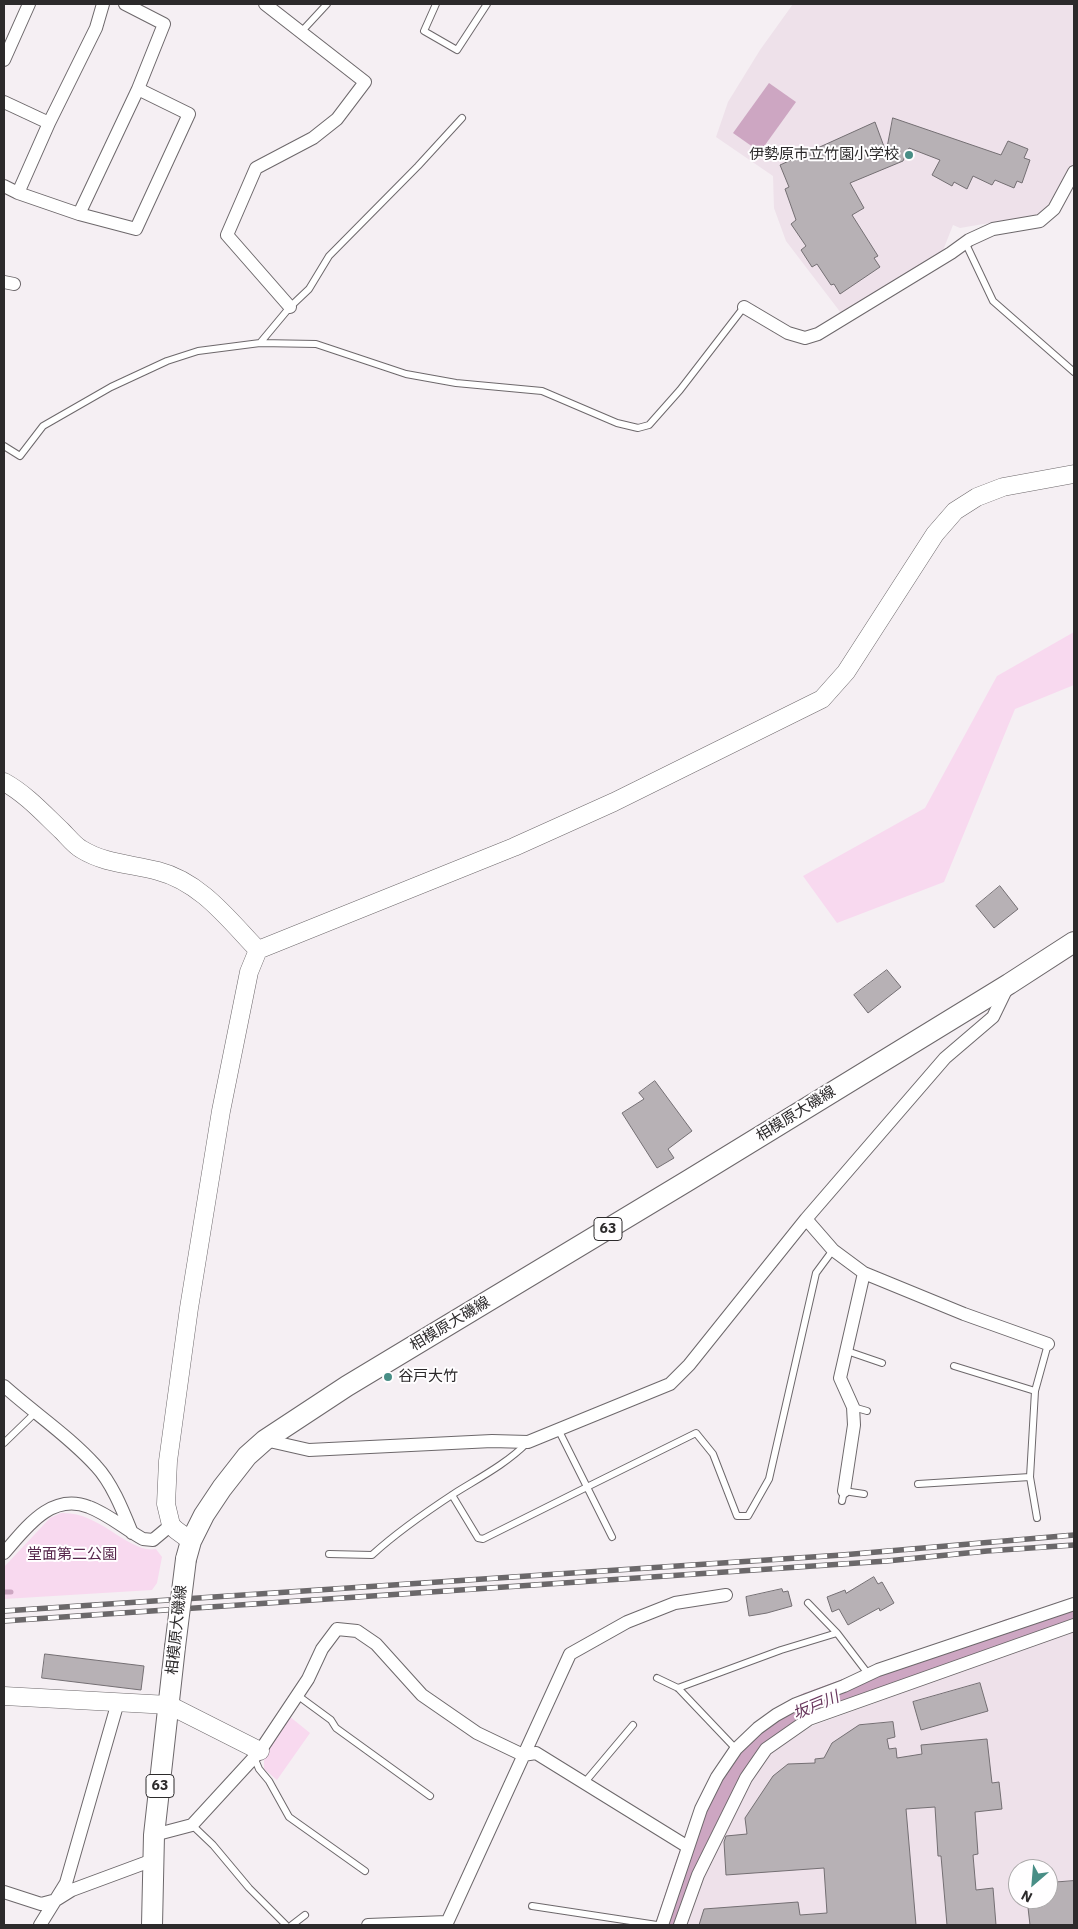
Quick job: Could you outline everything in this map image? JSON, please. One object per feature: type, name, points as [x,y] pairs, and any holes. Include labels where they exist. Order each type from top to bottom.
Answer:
[{"type":"main road","name":"相模原大磯線","points":[[152,1925],[154,1835],[174,1647],[188,1550],[204,1515],[247,1456],[265,1440],[347,1386],[1009,984],[1074,942]]},
{"type":"street","points":[[4,60],[29,4]]},
{"type":"street","points":[[18,193],[49,123],[96,28],[103,4]]},
{"type":"street","points":[[78,214],[138,89],[164,24],[125,4]]},
{"type":"street","points":[[265,4],[365,82],[337,120],[313,138],[256,168],[227,235],[290,307]]},
{"type":"street","points":[[4,186],[18,193],[78,214],[136,229],[189,114],[138,89]]},
{"type":"street","points":[[4,102],[49,123]]},
{"type":"street","points":[[744,307],[788,333],[805,338],[818,334],[965,242],[993,229],[1040,221],[1054,208],[1074,172]]},
{"type":"street","points":[[188,1550],[171,1524],[166,1504],[168,1462],[189,1308],[223,1102],[249,972],[258,950],[514,847],[614,802],[822,699],[846,672],[935,534],[955,511],[977,497],[1003,487],[1074,474]]},
{"type":"street","points":[[4,782],[26,797],[80,848],[96,857],[119,864],[160,871],[192,885],[218,908],[258,950]]},
{"type":"street","points":[[265,1440],[309,1450],[492,1441],[528,1442],[670,1384],[689,1365],[806,1219],[945,1058],[993,1017],[1009,984]]},
{"type":"street","points":[[806,1219],[833,1250],[864,1273],[964,1314],[1048,1344]]},
{"type":"street","points":[[843,1496],[854,1425],[853,1407],[840,1378],[864,1273]]},
{"type":"street","points":[[4,1386],[98,1467],[122,1506],[132,1533]]},
{"type":"street","points":[[4,1553],[27,1527],[51,1507],[69,1503],[88,1506],[143,1539],[153,1540],[171,1524]]},
{"type":"street","points":[[368,1925],[446,1924],[570,1654],[627,1622],[675,1603],[726,1596]]},
{"type":"street","points":[[662,1925],[701,1809],[713,1785],[736,1749],[776,1715],[796,1704],[878,1670],[1074,1604]]},
{"type":"street","points":[[680,1925],[698,1875],[746,1778],[766,1749],[808,1719],[1071,1626],[1061,1608]]},
{"type":"street","points":[[154,1835],[192,1825],[257,1754],[308,1679],[322,1648],[337,1629],[358,1630],[376,1644],[422,1695],[477,1733],[523,1755],[536,1753],[688,1847]]},
{"type":"street","points":[[4,1697],[169,1706],[257,1754]]},
{"type":"street","points":[[40,1925],[66,1883],[118,1702]]},
{"type":"street","points":[[4,1892],[41,1904],[56,1900],[72,1890],[153,1860]]},
{"type":"lane","points":[[302,31],[327,4]]},
{"type":"lane","points":[[436,4],[424,31],[457,50],[487,4]]},
{"type":"lane","points":[[260,343],[308,289],[329,256],[418,166],[462,118]]},
{"type":"lane","points":[[965,242],[994,301],[1074,372]]},
{"type":"lane","points":[[4,446],[20,456],[42,426],[111,387],[167,362],[198,351],[260,343],[316,344],[406,374],[456,384],[542,390],[617,423],[638,428],[649,425],[680,390],[744,307]]},
{"type":"lane","points":[[452,1495],[478,1538],[483,1539],[696,1433],[713,1454],[737,1516],[748,1516],[770,1479],[816,1273],[833,1250]]},
{"type":"lane","points":[[1037,1518],[1030,1477],[1035,1391],[1048,1344]]},
{"type":"lane","points":[[847,1351],[882,1363]]},
{"type":"lane","points":[[954,1366],[1035,1391]]},
{"type":"lane","points":[[853,1407],[868,1411]]},
{"type":"lane","points":[[4,1443],[35,1413]]},
{"type":"lane","points":[[558,1430],[612,1537]]},
{"type":"lane","points":[[329,1554],[372,1555],[390,1539],[452,1495],[514,1456],[528,1442]]},
{"type":"lane","points":[[918,1484],[1030,1477]]},
{"type":"lane","points":[[843,1496],[864,1494]]},
{"type":"lane","points":[[808,1603],[837,1633],[869,1675]]},
{"type":"lane","points":[[678,1688],[781,1650],[837,1633]]},
{"type":"lane","points":[[658,1678],[678,1688],[736,1749]]},
{"type":"lane","points":[[297,1695],[330,1720],[336,1728],[430,1796]]},
{"type":"lane","points":[[585,1782],[632,1725]]},
{"type":"lane","points":[[257,1754],[259,1769],[269,1781],[289,1817],[364,1871]]},
{"type":"lane","points":[[192,1825],[213,1845],[249,1888],[286,1925]]},
{"type":"lane","points":[[532,1906],[657,1925]]},
{"type":"lane","points":[[292,1925],[304,1915]]},
{"type":"shaded area","name":"伊勢原市立竹園小学校","points":[[793,4],[1074,4],[1074,164],[1053,201],[1045,210],[1036,215],[960,228],[953,225],[942,253],[841,313],[786,241],[774,208],[773,176],[716,137],[728,102],[760,50]]},
{"type":"shaded area","points":[[769,83],[796,102],[760,152],[733,133]]},
{"type":"shaded area","points":[[1074,1630],[1074,1925],[685,1925],[703,1874],[751,1780],[767,1756],[812,1726]]},
{"type":"green space","points":[[1074,632],[1074,685],[1015,709],[944,882],[837,923],[803,876],[925,808],[997,676]]},
{"type":"green space","name":"堂面第二公園","points":[[61,1513],[75,1514],[88,1518],[135,1545],[146,1549],[156,1549],[162,1557],[157,1583],[152,1590],[4,1599],[4,1567],[50,1518]]},
{"type":"green space","points":[[1074,1618],[1074,1628],[811,1725],[766,1755],[750,1779],[674,1925],[701,1848],[735,1772],[758,1745],[788,1717]]},
{"type":"green space","points":[[289,1716],[310,1733],[277,1780],[264,1769],[264,1755]]},
{"type":"building","points":[[893,118],[1001,155],[1008,141],[1028,149],[1024,158],[1030,160],[1022,183],[1017,181],[1014,188],[995,180],[992,185],[973,176],[967,189],[954,182],[952,186],[932,175],[940,160],[909,148],[903,161],[850,183],[864,208],[852,215],[878,256],[874,258],[880,267],[840,294],[834,284],[831,285],[817,264],[812,267],[801,250],[806,246],[791,224],[796,220],[785,189],[789,187],[780,165],[875,122],[886,152]]},
{"type":"building","points":[[1000,886],[1018,909],[994,928],[976,906]]},
{"type":"building","points":[[887,970],[901,987],[868,1013],[854,995]]},
{"type":"building","points":[[655,1081],[692,1131],[668,1149],[674,1158],[657,1168],[622,1113],[644,1099],[639,1093]]},
{"type":"building","points":[[874,1577],[878,1584],[882,1582],[894,1603],[880,1611],[879,1608],[848,1625],[839,1609],[832,1612],[827,1597],[845,1590],[846,1593]]},
{"type":"building","points":[[782,1589],[783,1592],[788,1591],[792,1606],[749,1616],[746,1597]]},
{"type":"building","points":[[45,1654],[144,1666],[141,1690],[42,1678]]},
{"type":"building","points":[[980,1683],[988,1711],[921,1730],[913,1702]]},
{"type":"building","points":[[893,1722],[895,1737],[887,1739],[889,1749],[896,1748],[897,1758],[922,1754],[921,1745],[987,1739],[992,1783],[999,1782],[1002,1809],[975,1812],[978,1854],[973,1855],[976,1890],[993,1888],[996,1925],[947,1925],[941,1856],[938,1856],[935,1807],[906,1809],[916,1925],[699,1925],[704,1909],[798,1902],[800,1915],[827,1913],[824,1868],[726,1875],[724,1842],[726,1836],[747,1834],[745,1818],[773,1776],[788,1764],[815,1763],[815,1759],[824,1758],[832,1743],[859,1725]]},
{"type":"building","points":[[1074,1881],[1074,1925],[1030,1925],[1028,1909],[1058,1909],[1058,1882]]},
{"type":"waterway","points":[[4,1592],[11,1592]]},
{"type":"waterway","name":"坂戸川","points":[[670,1925],[691,1861],[717,1798],[734,1770],[755,1744],[780,1723],[811,1706],[1008,1634],[1074,1614]]},
{"type":"railway","points":[[4,1611],[842,1555],[1074,1535]]},
{"type":"railway","points":[[4,1621],[887,1561],[1074,1545]]},
{"type":"place","name":"伊勢原市立竹園小学校","points":[[909,155]]},
{"type":"place","name":"谷戸大竹","points":[[388,1377]]}]
